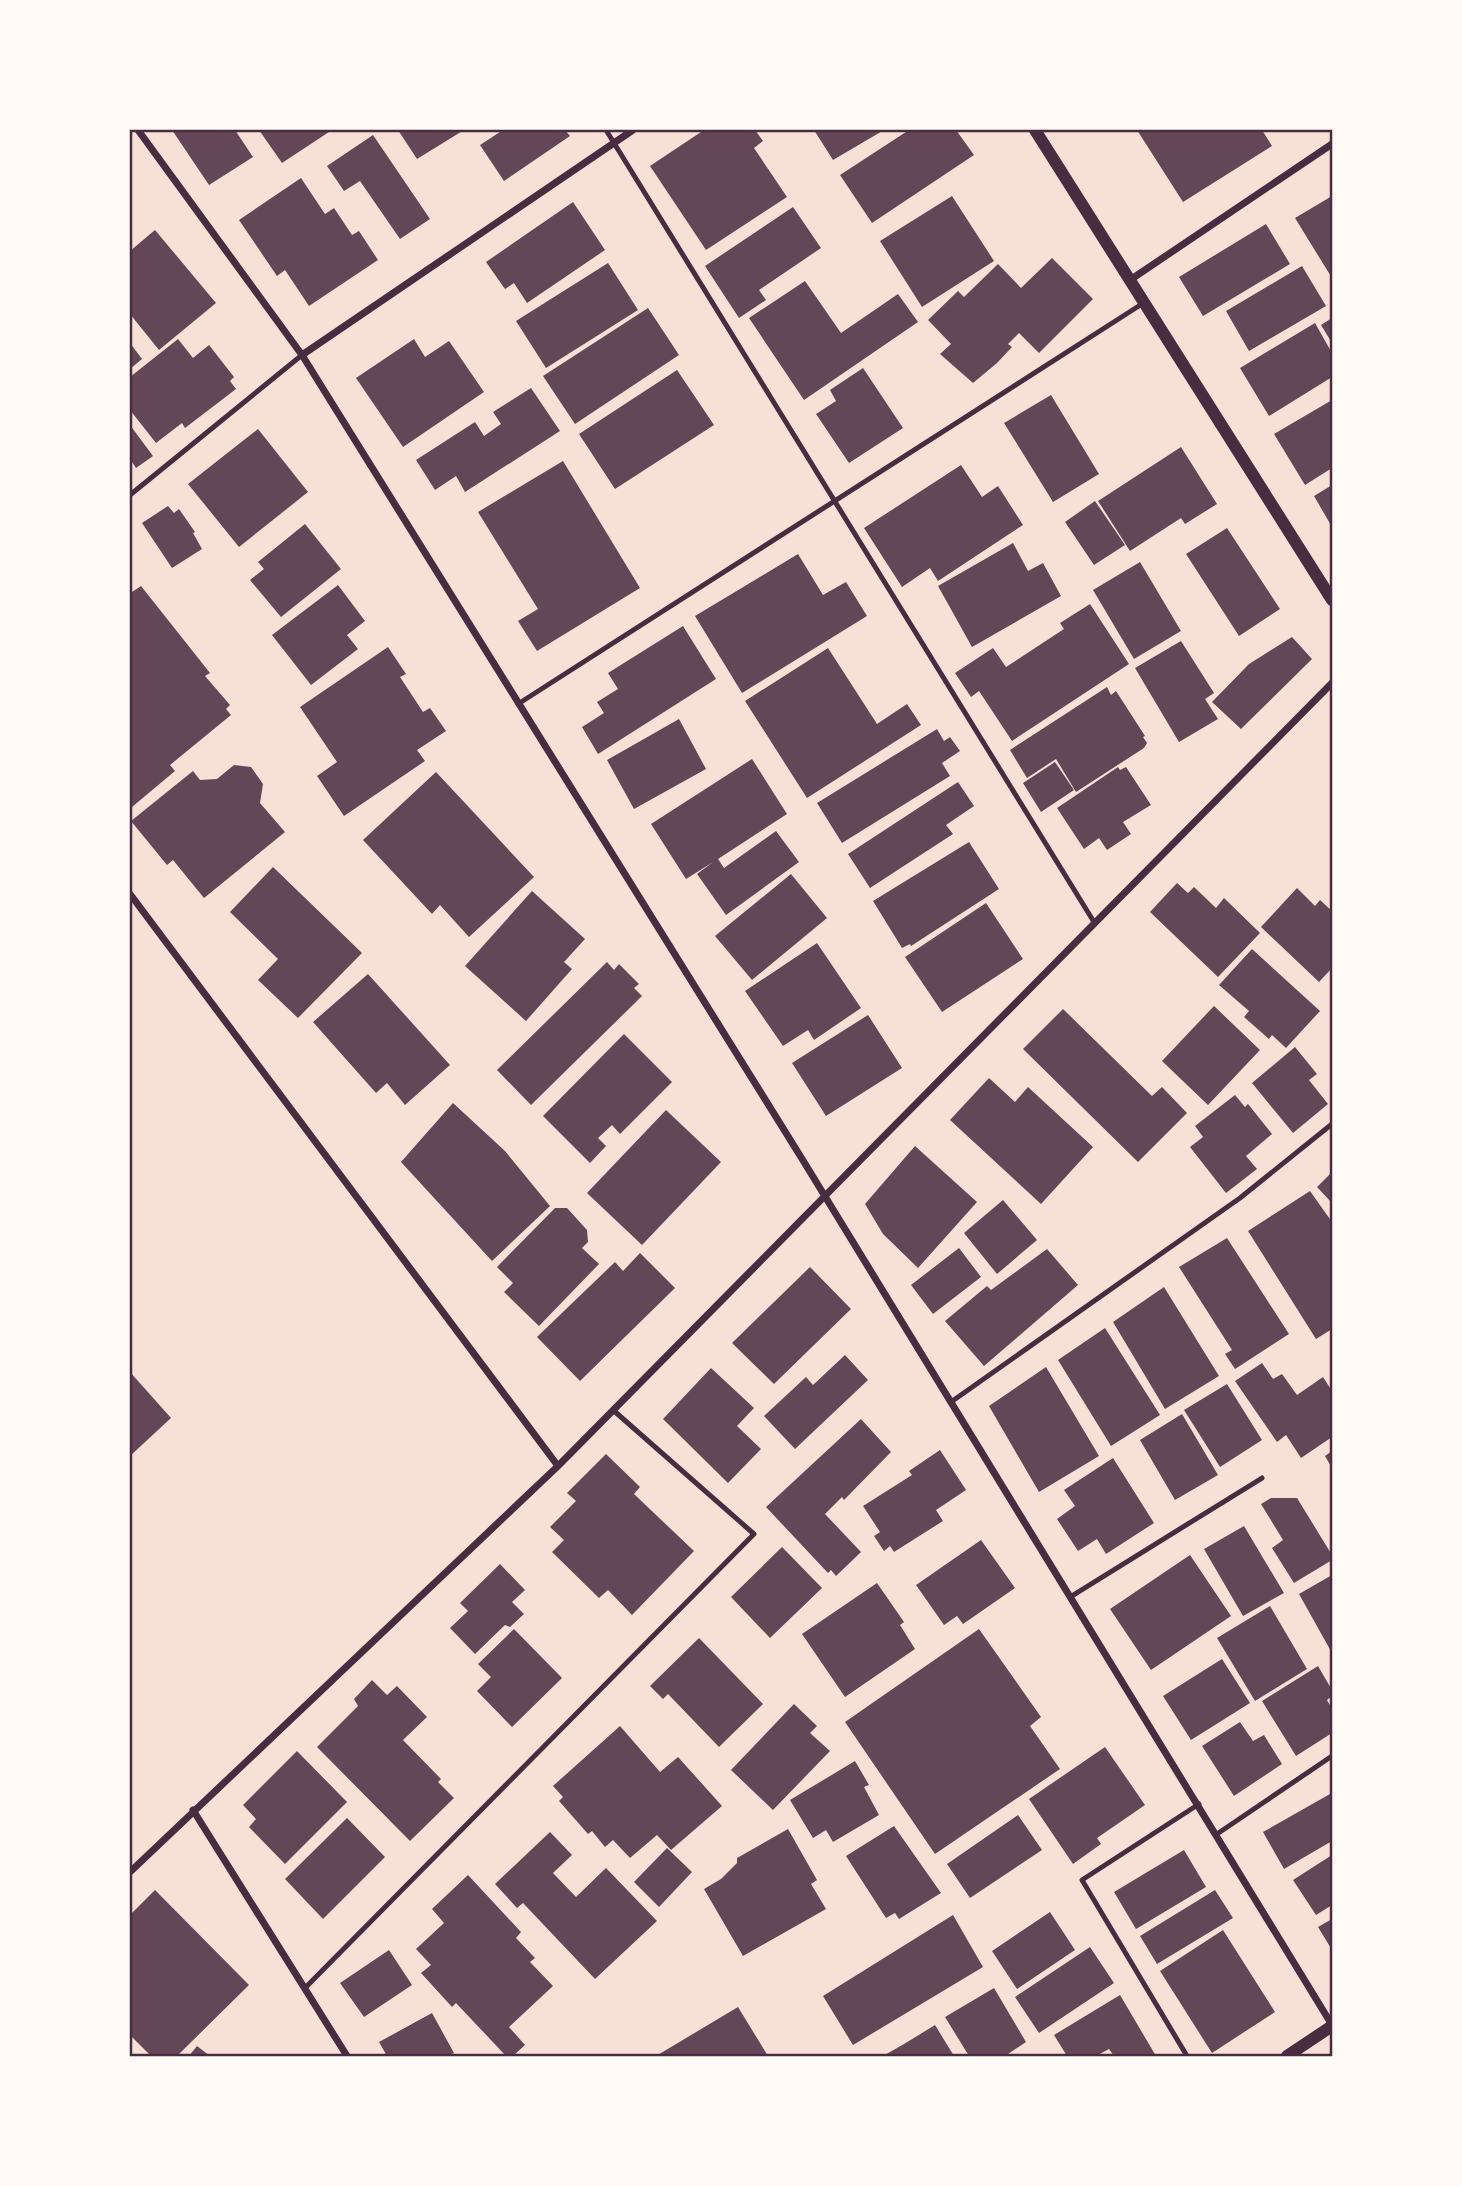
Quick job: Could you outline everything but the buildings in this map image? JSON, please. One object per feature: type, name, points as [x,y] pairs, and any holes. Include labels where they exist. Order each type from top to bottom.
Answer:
[{"type":"street","points":[[138,130],[302,355],[824,1195],[1199,1804],[1332,2026],[1287,2056]]},
{"type":"street","points":[[302,355],[633,130]]},
{"type":"street","points":[[1035,130],[1332,600]]},
{"type":"street","points":[[1130,280],[1332,144]]},
{"type":"street","points":[[130,1872],[558,1466],[1332,683]]},
{"type":"street","points":[[130,894],[558,1466]]},
{"type":"street","points":[[193,1810],[347,2056]]},
{"type":"lane","points":[[606,130],[1094,922]]},
{"type":"lane","points":[[518,704],[1145,302]]},
{"type":"lane","points":[[130,495],[302,355]]},
{"type":"lane","points":[[951,1402],[1240,1198],[1332,1124]]},
{"type":"lane","points":[[305,1988],[754,1534],[613,1410]]},
{"type":"lane","points":[[1070,1597],[1262,1478]]},
{"type":"lane","points":[[1217,1834],[1332,1756]]},
{"type":"lane","points":[[1187,2056],[1082,1880],[1199,1804]]}]
